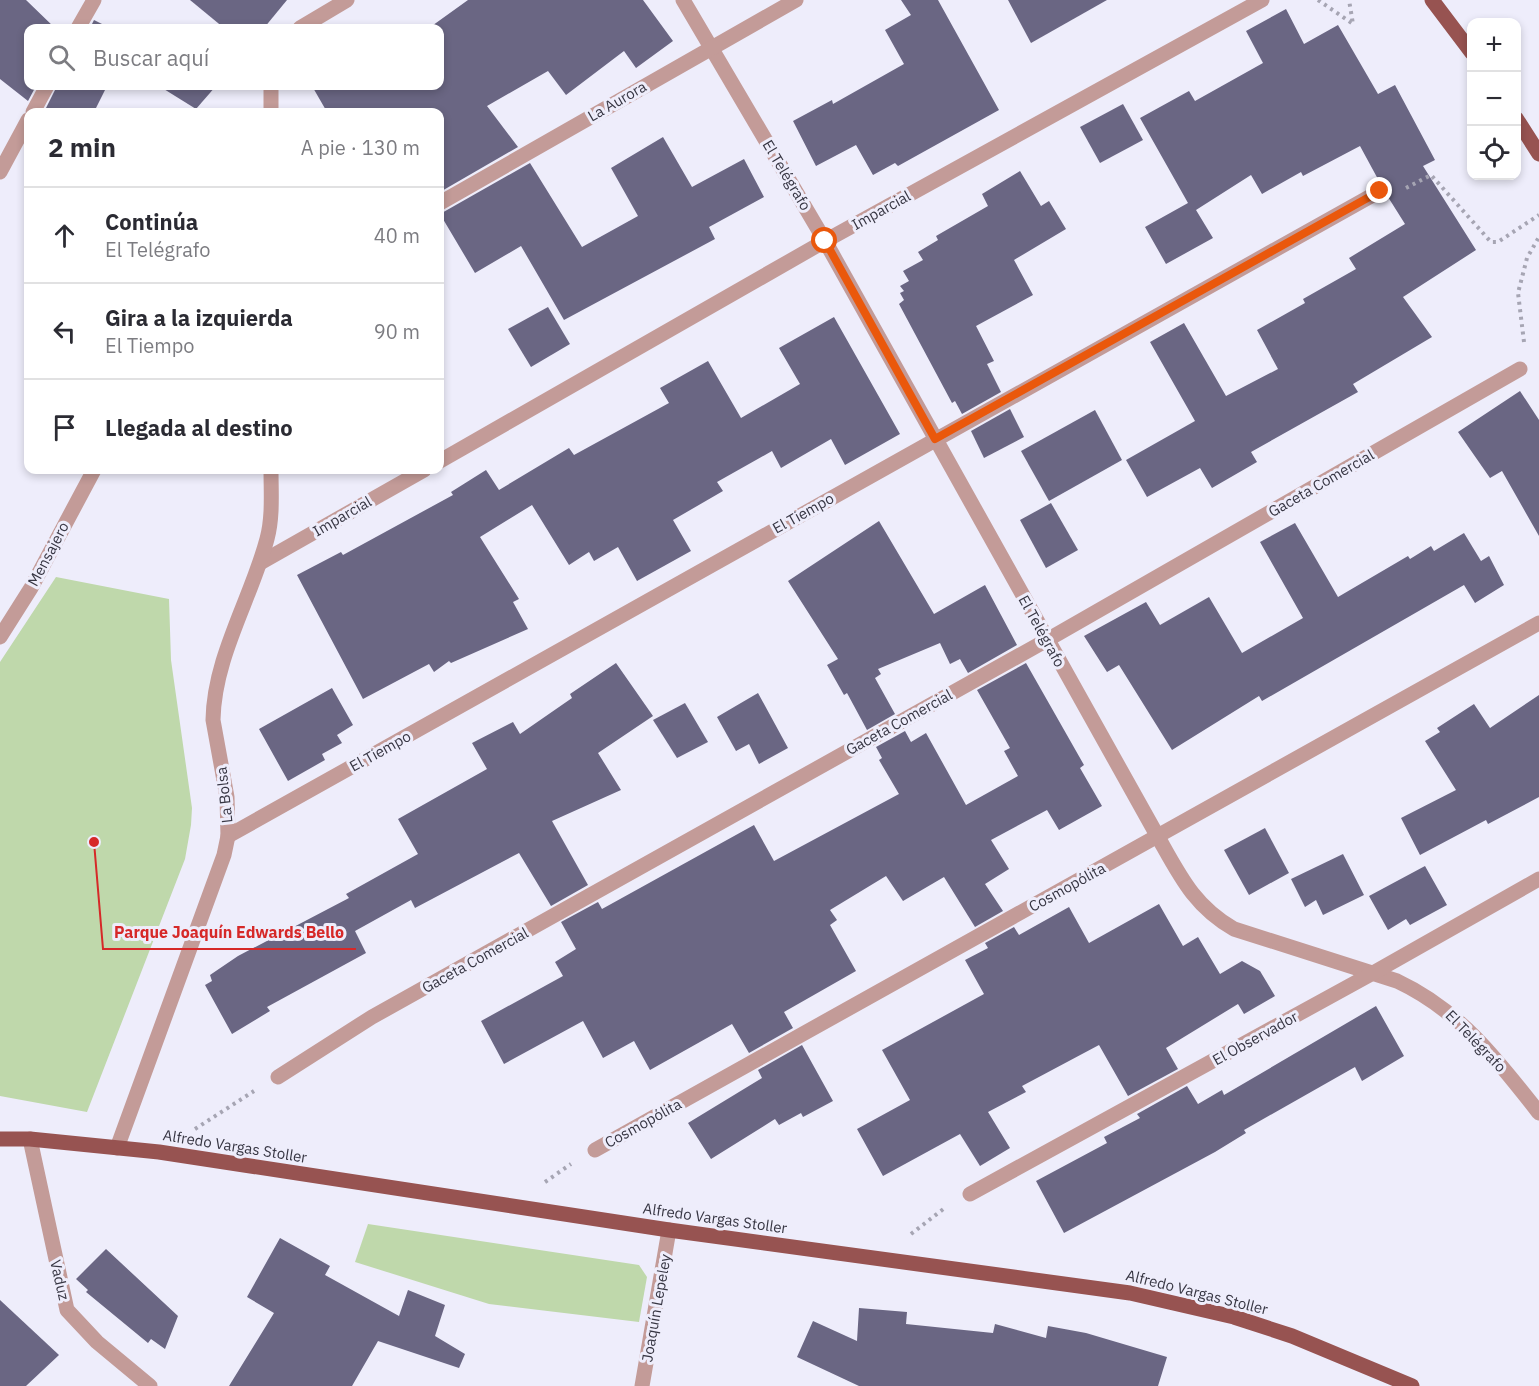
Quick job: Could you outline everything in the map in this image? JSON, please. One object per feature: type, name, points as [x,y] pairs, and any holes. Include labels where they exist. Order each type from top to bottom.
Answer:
[{"type":"main road","points":[[1432,0],[1467,46]]},
{"type":"main road","points":[[1521,126],[1539,154]]},
{"type":"main road","name":"Alfredo Vargas Stoller","points":[[0,1139],[30,1139],[117,1148],[669,1230],[1097,1288],[1174,1302],[1233,1317],[1292,1336],[1412,1386]]},
{"type":"street","points":[[80,24],[94,0]]},
{"type":"street","points":[[307,24],[347,0]]},
{"type":"street","name":"El Telégrafo","points":[[683,0],[825,241],[1158,837],[1197,901],[1217,919],[1254,936],[1373,973],[1420,992],[1443,1006],[1466,1027],[1539,1113]]},
{"type":"street","name":"La Aurora","points":[[444,201],[796,0]]},
{"type":"street","name":"Imparcial","points":[[444,459],[825,241],[1262,0]]},
{"type":"street","points":[[35,108],[45,90]]},
{"type":"street","points":[[271,90],[271,108]]},
{"type":"street","points":[[0,172],[24,127]]},
{"type":"street","name":"El Tiempo","points":[[228,836],[1380,191]]},
{"type":"street","name":"Gaceta Comercial","points":[[278,1077],[372,1017],[1047,640],[1520,369]]},
{"type":"street","name":"Mensajero","points":[[0,637],[31,588],[92,474]]},
{"type":"street","name":"La Bolsa","points":[[117,1148],[218,875],[228,836],[227,797],[213,720],[213,704],[221,668],[268,535],[271,474]]},
{"type":"street","name":"Imparcial","points":[[260,563],[417,474]]},
{"type":"street","name":"Cosmopólita","points":[[595,1150],[1539,624]]},
{"type":"street","name":"El Observador","points":[[970,1194],[1373,973],[1539,879]]},
{"type":"street","name":"Vaduz","points":[[30,1139],[67,1311],[97,1342],[150,1386]]},
{"type":"street","name":"Joaquín Lepeley","points":[[642,1386],[669,1230]]},
{"type":"path","points":[[1318,0],[1353,24],[1349,0]]},
{"type":"path","points":[[1431,176],[1491,242],[1498,242],[1539,215]]},
{"type":"path","points":[[1525,349],[1518,293],[1527,258],[1539,237]]},
{"type":"path","points":[[195,1128],[252,1093]]},
{"type":"path","points":[[543,1184],[579,1159]]},
{"type":"path","points":[[912,1232],[944,1208]]},
{"type":"green space","points":[[56,577],[169,599],[171,660],[192,808],[185,859],[87,1112],[0,1096],[0,662]]},
{"type":"green space","points":[[368,1224],[639,1265],[647,1277],[639,1322],[489,1304],[355,1262]]},
{"type":"building","points":[[0,0],[26,0],[51,24],[24,24],[24,90],[34,90],[28,101],[0,79]]},
{"type":"building","points":[[190,0],[287,0],[267,24],[219,24]]},
{"type":"building","points":[[468,0],[643,0],[673,41],[636,68],[624,51],[566,95],[548,71],[487,106],[518,147],[444,190],[444,108],[325,108],[314,90],[444,90],[444,24],[435,24]]},
{"type":"building","points":[[901,0],[938,0],[999,110],[898,166],[895,163],[873,175],[856,145],[816,166],[793,121],[832,100],[833,104],[904,64],[885,30],[911,15]]},
{"type":"building","points":[[1008,0],[1107,0],[1031,43]]},
{"type":"building","points":[[1286,9],[1304,44],[1338,25],[1378,94],[1395,85],[1435,160],[1423,166],[1476,250],[1403,297],[1432,337],[1353,384],[1358,392],[1251,452],[1257,462],[1212,488],[1200,468],[1147,497],[1126,460],[1195,421],[1150,342],[1184,323],[1226,396],[1278,369],[1257,330],[1305,303],[1303,299],[1356,269],[1349,258],[1405,224],[1388,197],[1388,186],[1379,181],[1360,146],[1303,176],[1301,172],[1262,194],[1251,175],[1196,210],[1213,238],[1166,264],[1145,227],[1188,203],[1140,118],[1189,91],[1195,101],[1263,63],[1246,31]]},
{"type":"building","points":[[55,90],[105,90],[96,108],[46,108]]},
{"type":"building","points":[[165,90],[213,90],[194,108]]},
{"type":"building","points":[[1123,104],[1143,140],[1100,163],[1080,127]]},
{"type":"building","points":[[663,137],[692,187],[744,159],[764,197],[709,227],[715,239],[564,320],[521,246],[475,273],[444,221],[444,212],[530,163],[582,247],[638,216],[611,168]]},
{"type":"building","points":[[1020,171],[1041,206],[1049,201],[1066,229],[1014,260],[1033,295],[976,326],[994,361],[987,364],[1001,392],[962,414],[955,401],[952,403],[899,304],[904,300],[900,293],[904,291],[900,286],[909,281],[903,271],[923,260],[918,252],[938,240],[936,236],[988,206],[982,194]]},
{"type":"building","points":[[548,307],[570,344],[531,367],[508,329]]},
{"type":"building","points":[[834,317],[900,434],[845,465],[831,439],[781,468],[772,451],[717,482],[723,491],[673,520],[691,551],[637,581],[618,547],[594,561],[589,552],[569,565],[532,505],[480,537],[519,599],[513,602],[528,629],[451,663],[449,661],[434,672],[429,664],[363,699],[297,575],[341,552],[343,555],[453,495],[451,492],[486,470],[499,490],[569,448],[574,455],[669,403],[660,388],[708,361],[741,418],[800,384],[779,348]]},
{"type":"building","points":[[1520,391],[1539,420],[1539,536],[1502,471],[1490,478],[1458,432]]},
{"type":"building","points":[[1010,409],[1024,437],[984,458],[971,431]]},
{"type":"building","points":[[1095,410],[1122,460],[1049,501],[1021,451]]},
{"type":"building","points":[[1051,503],[1078,550],[1046,568],[1020,520]]},
{"type":"building","points":[[879,521],[934,614],[985,585],[1017,645],[968,673],[960,659],[950,664],[940,643],[878,669],[881,674],[875,678],[895,714],[867,730],[847,693],[844,695],[827,665],[838,659],[788,581]]},
{"type":"building","points":[[1295,523],[1338,597],[1408,556],[1410,559],[1431,546],[1434,551],[1464,533],[1481,561],[1489,556],[1504,585],[1475,603],[1464,585],[1262,701],[1259,696],[1172,750],[1119,665],[1107,672],[1084,636],[1146,602],[1160,625],[1209,597],[1242,653],[1303,618],[1260,542]]},
{"type":"building","points":[[616,663],[653,716],[598,753],[621,790],[552,821],[588,885],[551,906],[519,853],[415,908],[411,900],[355,931],[366,953],[267,1007],[270,1011],[232,1034],[205,985],[212,981],[210,975],[238,956],[349,898],[346,894],[418,854],[398,819],[487,769],[472,743],[513,722],[520,734],[572,698],[570,694]]},
{"type":"building","points":[[1026,663],[1084,765],[1080,768],[1102,806],[1059,830],[1047,810],[991,840],[1009,869],[985,884],[1003,911],[975,927],[944,877],[903,901],[886,876],[830,910],[837,920],[830,925],[856,971],[784,1012],[793,1028],[749,1053],[732,1024],[650,1070],[634,1041],[603,1058],[583,1021],[504,1064],[481,1021],[563,976],[555,962],[576,949],[561,922],[598,902],[602,909],[754,825],[774,861],[899,794],[879,760],[882,758],[876,747],[905,731],[911,742],[926,733],[966,805],[1018,776],[1004,751],[1010,748],[977,690]]},
{"type":"building","points":[[332,688],[353,725],[337,735],[342,743],[322,754],[325,760],[288,781],[259,729]]},
{"type":"building","points":[[758,693],[788,748],[759,764],[749,744],[736,751],[717,717]]},
{"type":"building","points":[[1539,695],[1539,797],[1488,824],[1486,820],[1420,855],[1401,818],[1456,790],[1425,741],[1440,732],[1437,728],[1474,704],[1490,728]]},
{"type":"building","points":[[685,703],[708,742],[677,758],[653,720]]},
{"type":"building","points":[[1265,828],[1289,873],[1249,895],[1224,850]]},
{"type":"building","points":[[1343,854],[1364,895],[1323,915],[1316,900],[1305,907],[1291,879]]},
{"type":"building","points":[[1425,866],[1447,905],[1410,925],[1406,919],[1388,930],[1369,896]]},
{"type":"building","points":[[1159,904],[1183,946],[1198,937],[1220,974],[1242,961],[1260,971],[1275,996],[1244,1014],[1238,1004],[1166,1048],[1178,1069],[1128,1096],[1099,1045],[1022,1086],[1026,1092],[988,1112],[1010,1148],[980,1166],[960,1134],[883,1176],[857,1129],[910,1100],[882,1050],[984,994],[965,960],[988,948],[985,943],[1014,927],[1019,935],[1069,907],[1089,943]]},
{"type":"building","points":[[1376,1006],[1404,1056],[1362,1081],[1355,1067],[1244,1130],[1246,1133],[1215,1152],[1064,1233],[1036,1181],[1107,1143],[1104,1137],[1140,1118],[1137,1114],[1187,1086],[1198,1104],[1222,1090],[1224,1095]]},
{"type":"building","points":[[802,1045],[833,1101],[803,1117],[801,1113],[779,1125],[775,1119],[711,1159],[688,1123],[762,1078],[758,1070]]},
{"type":"building","points":[[280,1238],[330,1266],[325,1275],[399,1316],[408,1290],[445,1305],[435,1336],[465,1354],[459,1368],[378,1341],[352,1386],[229,1386],[274,1313],[247,1297]]},
{"type":"building","points":[[106,1249],[178,1316],[165,1349],[151,1339],[148,1343],[86,1292],[88,1290],[76,1279]]},
{"type":"building","points":[[0,1300],[59,1355],[26,1386],[0,1386]]},
{"type":"building","points":[[859,1308],[907,1312],[906,1324],[993,1333],[995,1324],[1046,1338],[1048,1326],[1086,1333],[1167,1357],[1158,1386],[859,1386],[797,1357],[813,1321],[857,1341]]},
{"type":"place","name":"Parque Joaquín Edwards Bello","points":[[94,842]]},
{"type":"route","points":[[825,241],[935,439],[1380,191]]}]
